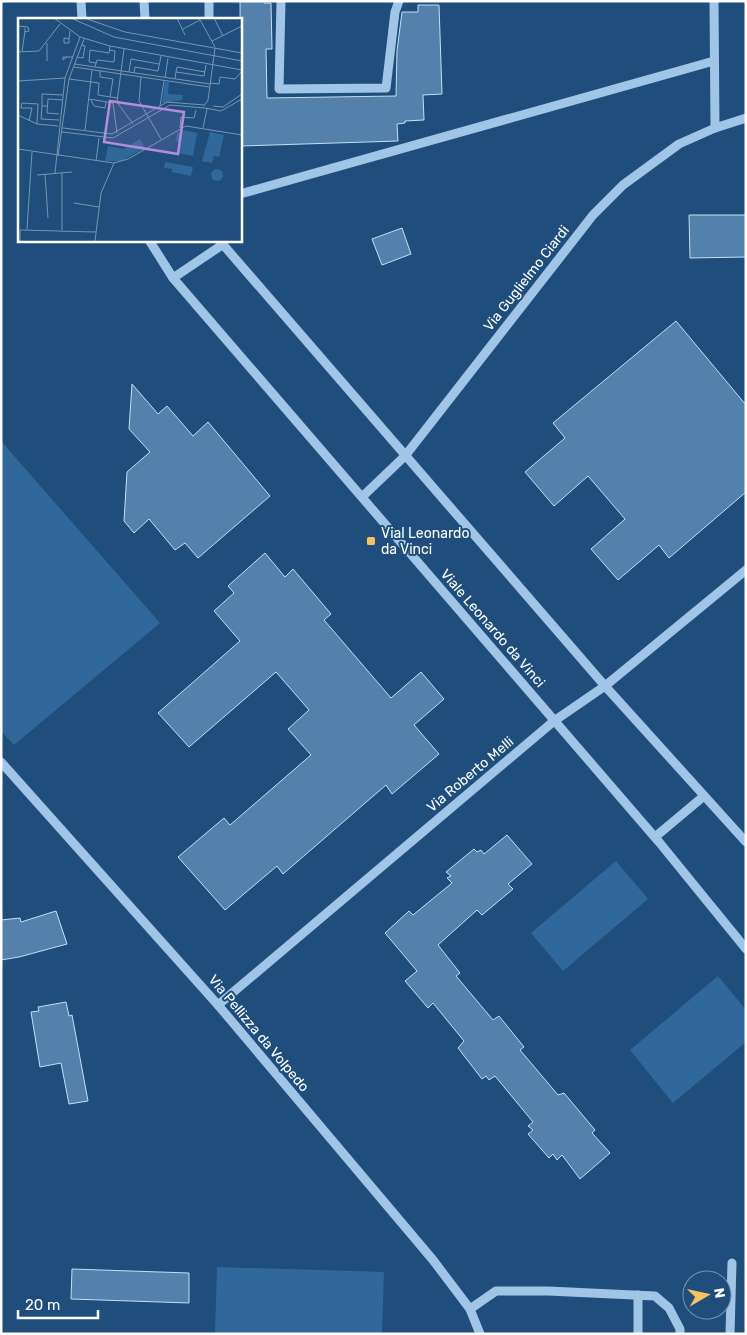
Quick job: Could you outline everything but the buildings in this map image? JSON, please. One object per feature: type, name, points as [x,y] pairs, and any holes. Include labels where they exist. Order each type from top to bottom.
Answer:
[{"type":"street","points":[[81,1],[82,18]]},
{"type":"street","points":[[144,1],[145,18]]},
{"type":"street","points":[[209,1],[209,18]]},
{"type":"street","points":[[281,1],[278,88],[386,88],[399,1]]},
{"type":"street","points":[[714,1],[715,128]]},
{"type":"street","points":[[241,194],[714,61]]},
{"type":"street","name":"Via Guglielmo Ciardi","points":[[362,497],[406,456],[593,215],[623,186],[680,144],[715,128],[746,118]]},
{"type":"street","name":"Viale Leonardo da Vinci","points":[[150,241],[173,278],[655,837],[746,949]]},
{"type":"street","points":[[173,278],[221,243],[605,686],[746,842]]},
{"type":"street","name":"Via Roberto Melli","points":[[218,1005],[554,721],[605,686],[746,570]]},
{"type":"street","name":"Via Pellizza da Volpedo","points":[[1,762],[218,1005],[433,1260],[470,1310],[480,1334]]},
{"type":"street","points":[[655,837],[704,796]]},
{"type":"street","points":[[730,1334],[732,1263]]},
{"type":"street","points":[[470,1310],[496,1291],[548,1291],[655,1296],[669,1308],[680,1329],[680,1334]]},
{"type":"street","points":[[638,1296],[638,1334]]},
{"type":"shaded area","points":[[1,441],[160,623],[14,745],[1,731]]},
{"type":"shaded area","points":[[616,861],[648,899],[563,971],[531,933]]},
{"type":"shaded area","points":[[718,976],[746,1010],[746,1042],[673,1103],[630,1050]]},
{"type":"shaded area","points":[[217,1267],[384,1272],[382,1334],[215,1334]]},
{"type":"place","name":"Vial Leonardo da Vinci","points":[[371,541]]}]
